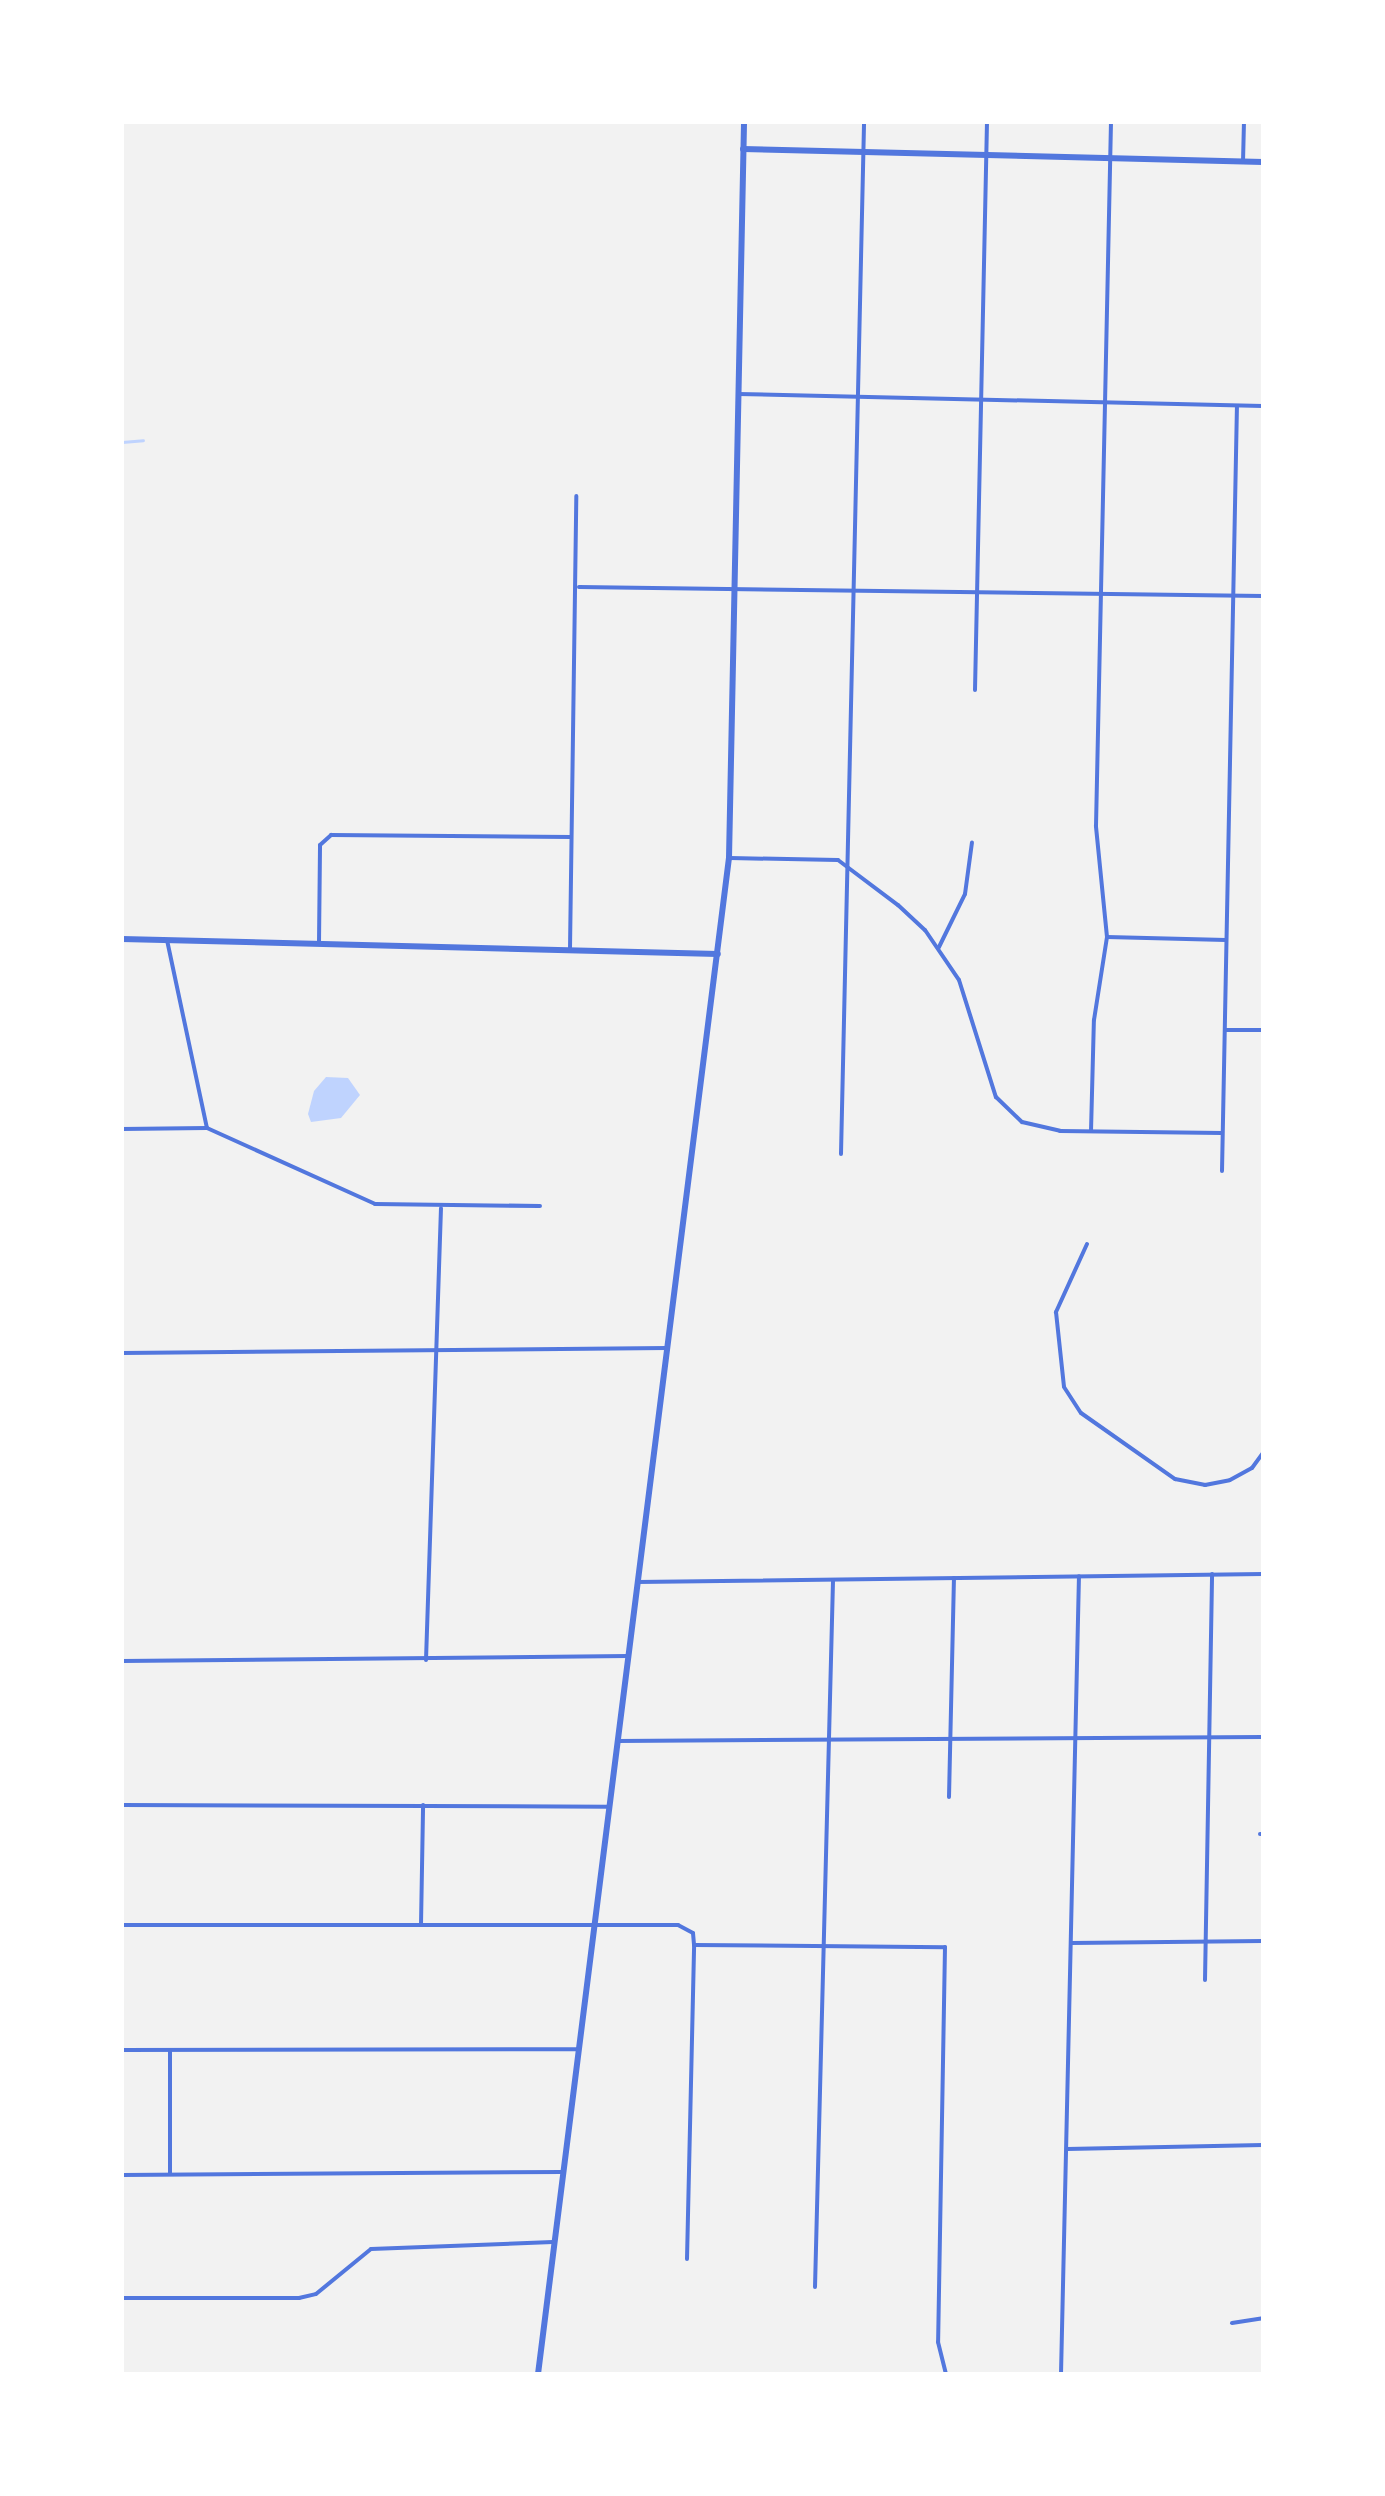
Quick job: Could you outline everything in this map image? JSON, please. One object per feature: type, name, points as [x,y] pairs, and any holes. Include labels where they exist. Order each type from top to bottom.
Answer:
[{"type":"street","points":[[538,2374],[729,858],[744,122]]},
{"type":"street","points":[[841,1154],[864,122]]},
{"type":"street","points":[[975,690],[987,122]]},
{"type":"street","points":[[1091,1131],[1094,1020],[1107,937],[1096,845],[1111,122]]},
{"type":"street","points":[[1243,162],[1244,122]]},
{"type":"street","points":[[743,149],[1263,162]]},
{"type":"street","points":[[738,394],[1263,406]]},
{"type":"street","points":[[1222,1171],[1237,406]]},
{"type":"street","points":[[570,949],[579,587],[576,496]]},
{"type":"street","points":[[579,587],[853,594],[1263,596]]},
{"type":"street","points":[[319,943],[320,845],[331,835],[571,837]]},
{"type":"street","points":[[939,947],[965,894],[972,842]]},
{"type":"street","points":[[729,858],[846,863],[939,947],[959,980],[1001,1106],[1030,1126],[1091,1131],[1222,1133]]},
{"type":"street","points":[[1107,937],[1226,940]]},
{"type":"street","points":[[122,939],[718,954]]},
{"type":"street","points":[[167,940],[207,1128]]},
{"type":"street","points":[[1225,1030],[1263,1030]]},
{"type":"street","points":[[122,1129],[207,1128],[363,1202],[441,1208],[540,1206]]},
{"type":"street","points":[[426,1660],[441,1208]]},
{"type":"street","points":[[1087,1244],[1056,1312],[1064,1387],[1081,1413],[1175,1479],[1205,1485],[1230,1480],[1252,1468],[1263,1453]]},
{"type":"street","points":[[122,1353],[667,1348]]},
{"type":"street","points":[[1205,1980],[1212,1574]]},
{"type":"street","points":[[637,1582],[1263,1574]]},
{"type":"street","points":[[1061,2374],[1079,1576]]},
{"type":"street","points":[[949,1797],[954,1578]]},
{"type":"street","points":[[815,2287],[833,1580]]},
{"type":"street","points":[[122,1661],[628,1656]]},
{"type":"street","points":[[617,1741],[1263,1737]]},
{"type":"street","points":[[122,1805],[609,1807]]},
{"type":"street","points":[[421,1925],[423,1805]]},
{"type":"street","points":[[122,1925],[678,1925],[693,1933],[687,2259]]},
{"type":"street","points":[[1071,1943],[1263,1941]]},
{"type":"street","points":[[694,1945],[945,1947],[938,2342],[946,2374]]},
{"type":"street","points":[[122,2050],[578,2049]]},
{"type":"street","points":[[170,2051],[170,2174]]},
{"type":"street","points":[[1067,2149],[1263,2145]]},
{"type":"street","points":[[122,2175],[562,2172]]},
{"type":"street","points":[[122,2298],[299,2298],[316,2294],[371,2249],[553,2242]]},
{"type":"street","points":[[1232,2323],[1263,2318]]},
{"type":"water","points":[[326,1077],[348,1078],[360,1095],[341,1118],[311,1122],[308,1114],[314,1091]]},
{"type":"waterway","points":[[122,442],[143,440]]}]
